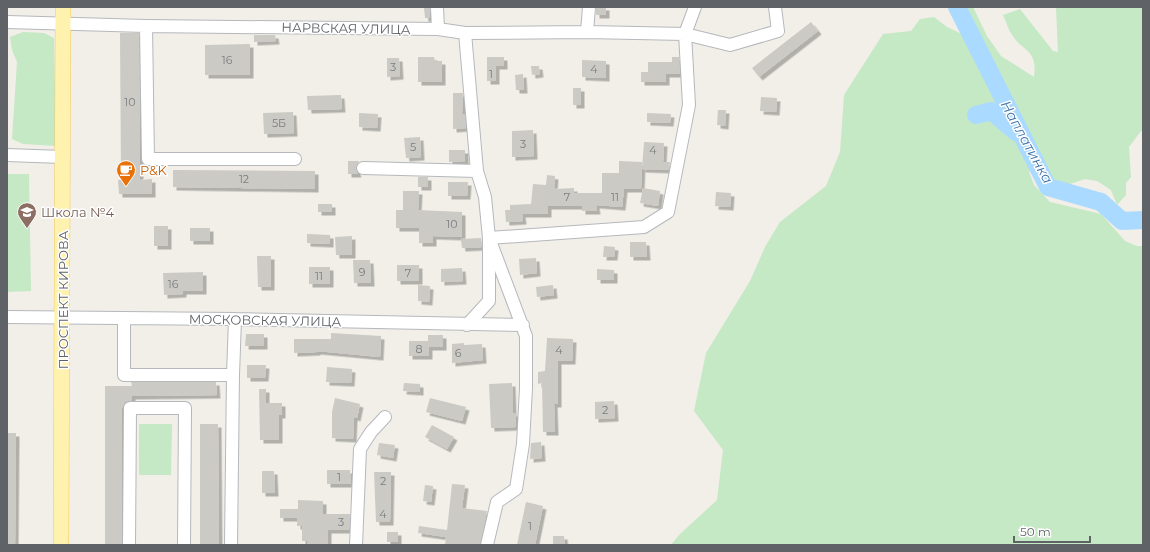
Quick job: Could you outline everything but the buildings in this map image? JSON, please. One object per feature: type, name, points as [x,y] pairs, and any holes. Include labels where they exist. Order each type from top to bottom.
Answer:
[{"type":"main road","name":"ПРОСПЕКТ КИРОВА","points":[[61,545],[63,7]]},
{"type":"street","points":[[437,7],[438,29]]},
{"type":"street","points":[[587,32],[589,7]]},
{"type":"street","points":[[489,238],[644,227],[668,212],[689,105],[685,34],[695,7]]},
{"type":"street","name":"НАРВСКАЯ УЛИЦА","points":[[7,22],[146,26],[438,29],[465,33],[587,32],[685,34],[730,45],[778,30],[776,7]]},
{"type":"street","points":[[146,26],[148,159],[295,159]]},
{"type":"street","points":[[465,33],[477,171],[485,197],[489,238],[489,301],[467,325]]},
{"type":"street","points":[[7,155],[63,157]]},
{"type":"street","points":[[363,168],[477,171]]},
{"type":"street","points":[[487,545],[497,502],[516,489],[522,452],[526,388],[526,336],[489,238]]},
{"type":"street","name":"МОСКОВСКАЯ УЛИЦА","points":[[7,317],[235,319],[523,325]]},
{"type":"street","points":[[124,318],[124,375],[233,374]]},
{"type":"street","points":[[231,545],[235,319]]},
{"type":"street","points":[[129,545],[130,408],[185,408],[184,545]]},
{"type":"street","points":[[356,545],[360,449],[371,432],[386,417]]},
{"type":"green space","points":[[961,7],[973,7],[987,36],[1001,56],[1034,77],[1035,68],[1032,56],[1016,41],[1009,30],[1003,15],[1020,9],[1053,51],[1058,52],[1056,7],[1143,7],[1143,131],[1141,131],[1129,147],[1131,177],[1126,183],[1126,195],[1117,205],[1111,190],[1097,181],[1085,179],[1067,185],[1057,183],[1037,158],[1029,172],[1034,185],[1050,202],[1101,214],[1125,241],[1137,246],[1143,246],[1143,545],[671,545],[679,535],[717,500],[723,450],[694,411],[706,353],[750,281],[765,247],[780,222],[826,186],[840,152],[844,95],[883,34],[911,31],[920,19],[934,17],[947,27],[970,38],[957,20]]},
{"type":"green space","points":[[23,32],[44,33],[54,38],[56,146],[23,144],[12,139],[17,62],[12,50],[10,37]]},
{"type":"green space","points":[[7,174],[29,174],[31,291],[7,292]]},
{"type":"green space","points":[[139,424],[172,424],[171,475],[139,475]]},
{"type":"waterway","name":"Наплатинка","points":[[957,7],[1048,187],[1101,202],[1122,221],[1143,220]]},
{"type":"waterway","points":[[976,115],[991,111],[1017,133]]},
{"type":"place","name":"P&K","points":[[126,187]]},
{"type":"place","name":"Школа №4","points":[[27,229]]}]
